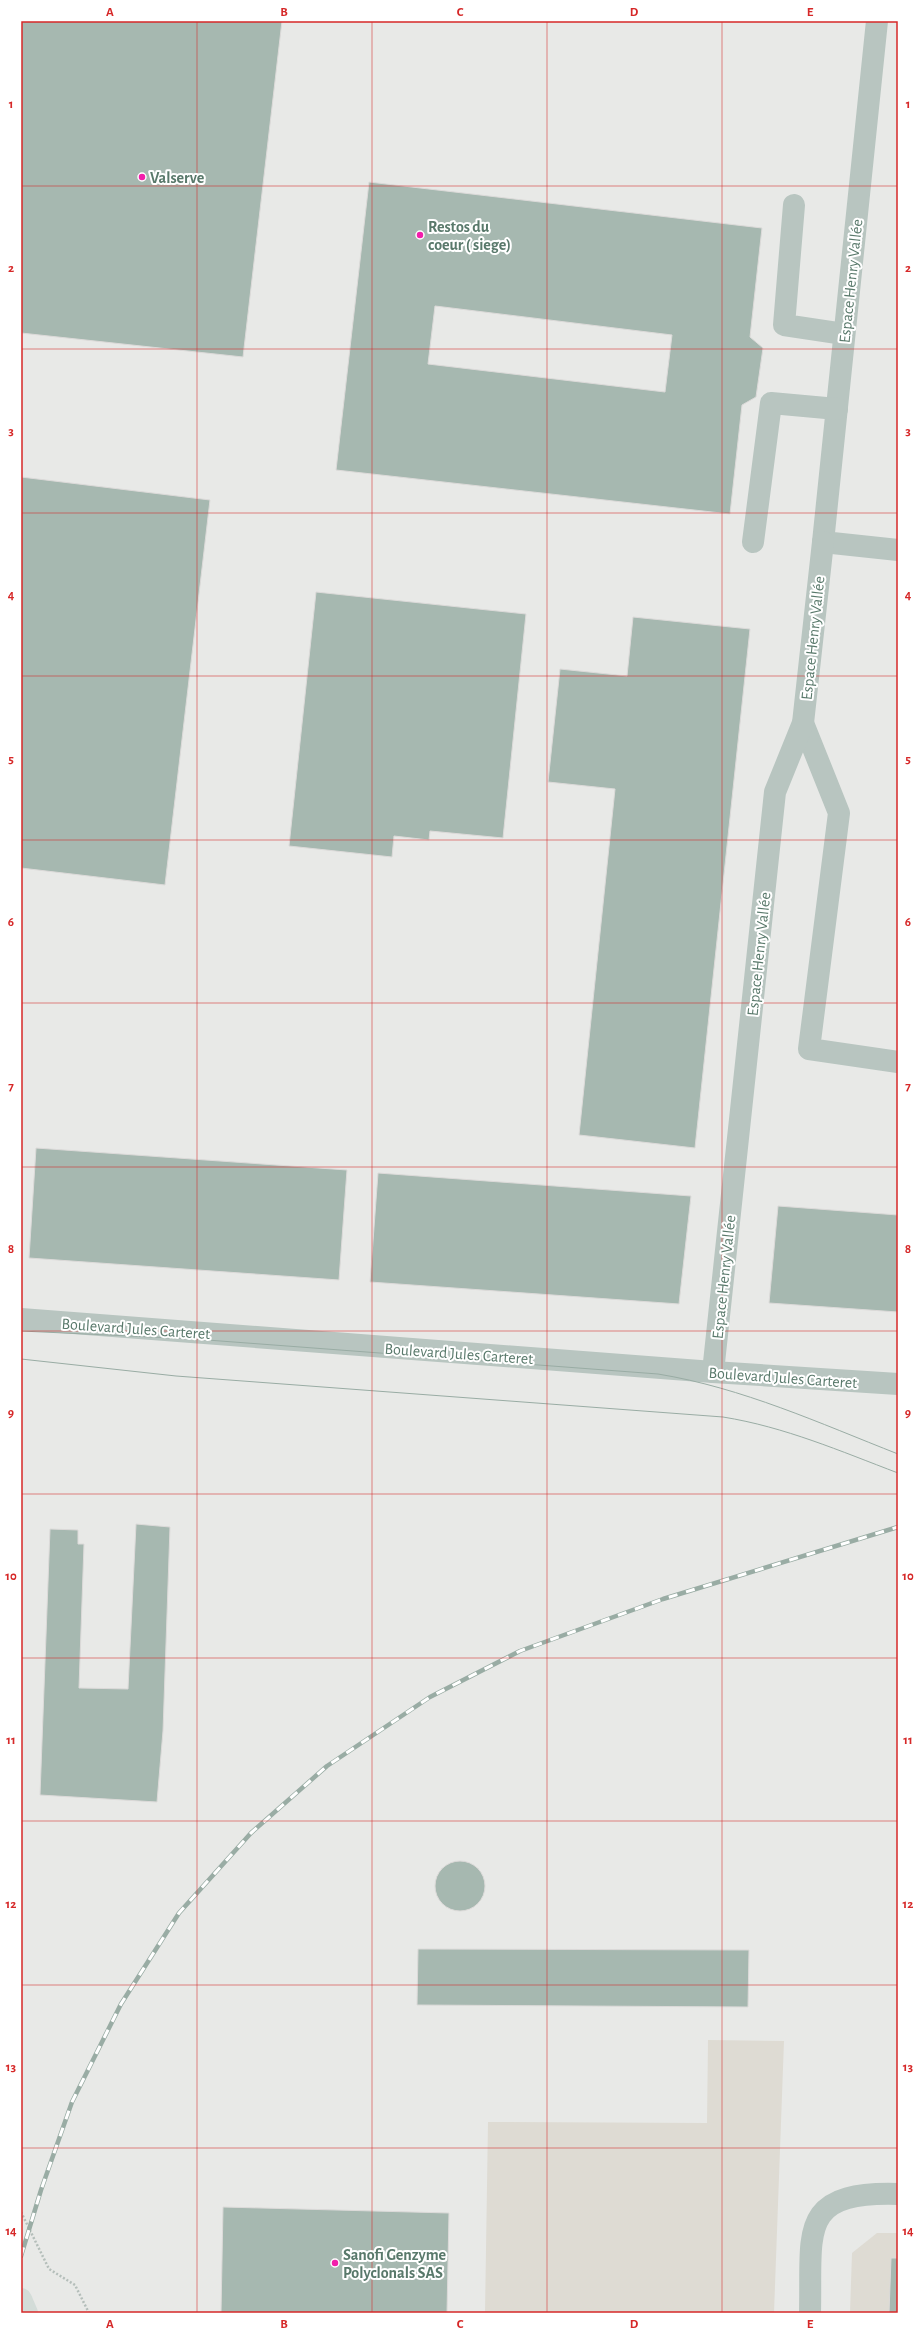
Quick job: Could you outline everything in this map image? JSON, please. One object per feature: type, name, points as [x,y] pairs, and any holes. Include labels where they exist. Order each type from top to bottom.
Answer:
[{"type":"main road","points":[[21,2299],[28,2313]]},
{"type":"street","name":"Espace Henry Vallée","points":[[712,1372],[775,792],[803,723],[877,21]]},
{"type":"street","points":[[794,205],[784,325],[844,334]]},
{"type":"street","points":[[753,542],[771,403],[837,409]]},
{"type":"street","points":[[823,542],[898,550]]},
{"type":"street","points":[[803,723],[839,813],[809,1049],[898,1062]]},
{"type":"street","name":"Boulevard Jules Carteret","points":[[21,1319],[712,1372],[898,1384]]},
{"type":"street","points":[[810,2313],[812,2236],[818,2217],[827,2206],[847,2197],[875,2194],[898,2194]]},
{"type":"path","points":[[21,2212],[49,2269],[75,2285],[88,2313]]},
{"type":"shaded area","points":[[21,21],[898,21],[898,2313],[21,2313]]},
{"type":"shaded area","points":[[708,2040],[784,2041],[774,2313],[485,2313],[488,2122],[707,2123]]},
{"type":"shaded area","points":[[877,2233],[898,2233],[898,2258],[891,2258],[889,2313],[850,2313],[852,2253]]},
{"type":"building","name":"Valserve","points":[[21,21],[282,21],[243,357],[21,333]]},
{"type":"building","points":[[369,182],[762,228],[750,337],[763,348],[756,397],[742,405],[730,514],[336,470]],"holes":[[[435,306],[672,335],[665,392],[428,364]]]},
{"type":"building","points":[[21,477],[210,500],[165,885],[21,868]]},
{"type":"building","points":[[316,592],[526,614],[503,838],[430,831],[429,840],[394,836],[392,857],[289,846]]},
{"type":"building","points":[[633,617],[750,629],[695,1148],[579,1135],[615,789],[548,782],[560,669],[627,676]]},
{"type":"building","points":[[36,1148],[347,1170],[339,1280],[29,1258]]},
{"type":"building","points":[[378,1173],[691,1196],[679,1304],[370,1282]]},
{"type":"building","points":[[778,1206],[898,1215],[898,1312],[769,1303]]},
{"type":"building","points":[[136,1524],[170,1527],[163,1731],[157,1802],[40,1795],[50,1529],[78,1530],[78,1544],[84,1544],[79,1688],[128,1689]]},
{"type":"building","points":[[455,1861],[465,1861],[478,1868],[485,1881],[485,1891],[478,1904],[465,1911],[455,1911],[446,1907],[439,1900],[435,1891],[435,1881],[439,1872],[446,1865]]},
{"type":"building","points":[[418,1949],[749,1950],[748,2007],[417,2005]]},
{"type":"building","name":"Sanofi Genzyme Polyclonals SAS","points":[[223,2207],[449,2213],[447,2313],[221,2313]]},
{"type":"building","points":[[891,2258],[898,2258],[898,2313],[889,2313]]},
{"type":"tram line","points":[[21,1331],[194,1339],[658,1374],[689,1380],[750,1397],[898,1454]]},
{"type":"tram line","points":[[21,1359],[176,1376],[723,1417],[746,1421],[790,1433],[898,1473]]},
{"type":"railway","points":[[21,2256],[41,2190],[72,2102],[121,2004],[179,1913],[251,1833],[327,1766],[430,1697],[520,1651],[663,1599],[898,1527]]},
{"type":"place","name":"Valserve","points":[[142,177]]},
{"type":"place","name":"Restos du coeur ( siege)","points":[[420,235]]},
{"type":"place","name":"Sanofi Genzyme Polyclonals SAS","points":[[335,2263]]}]
